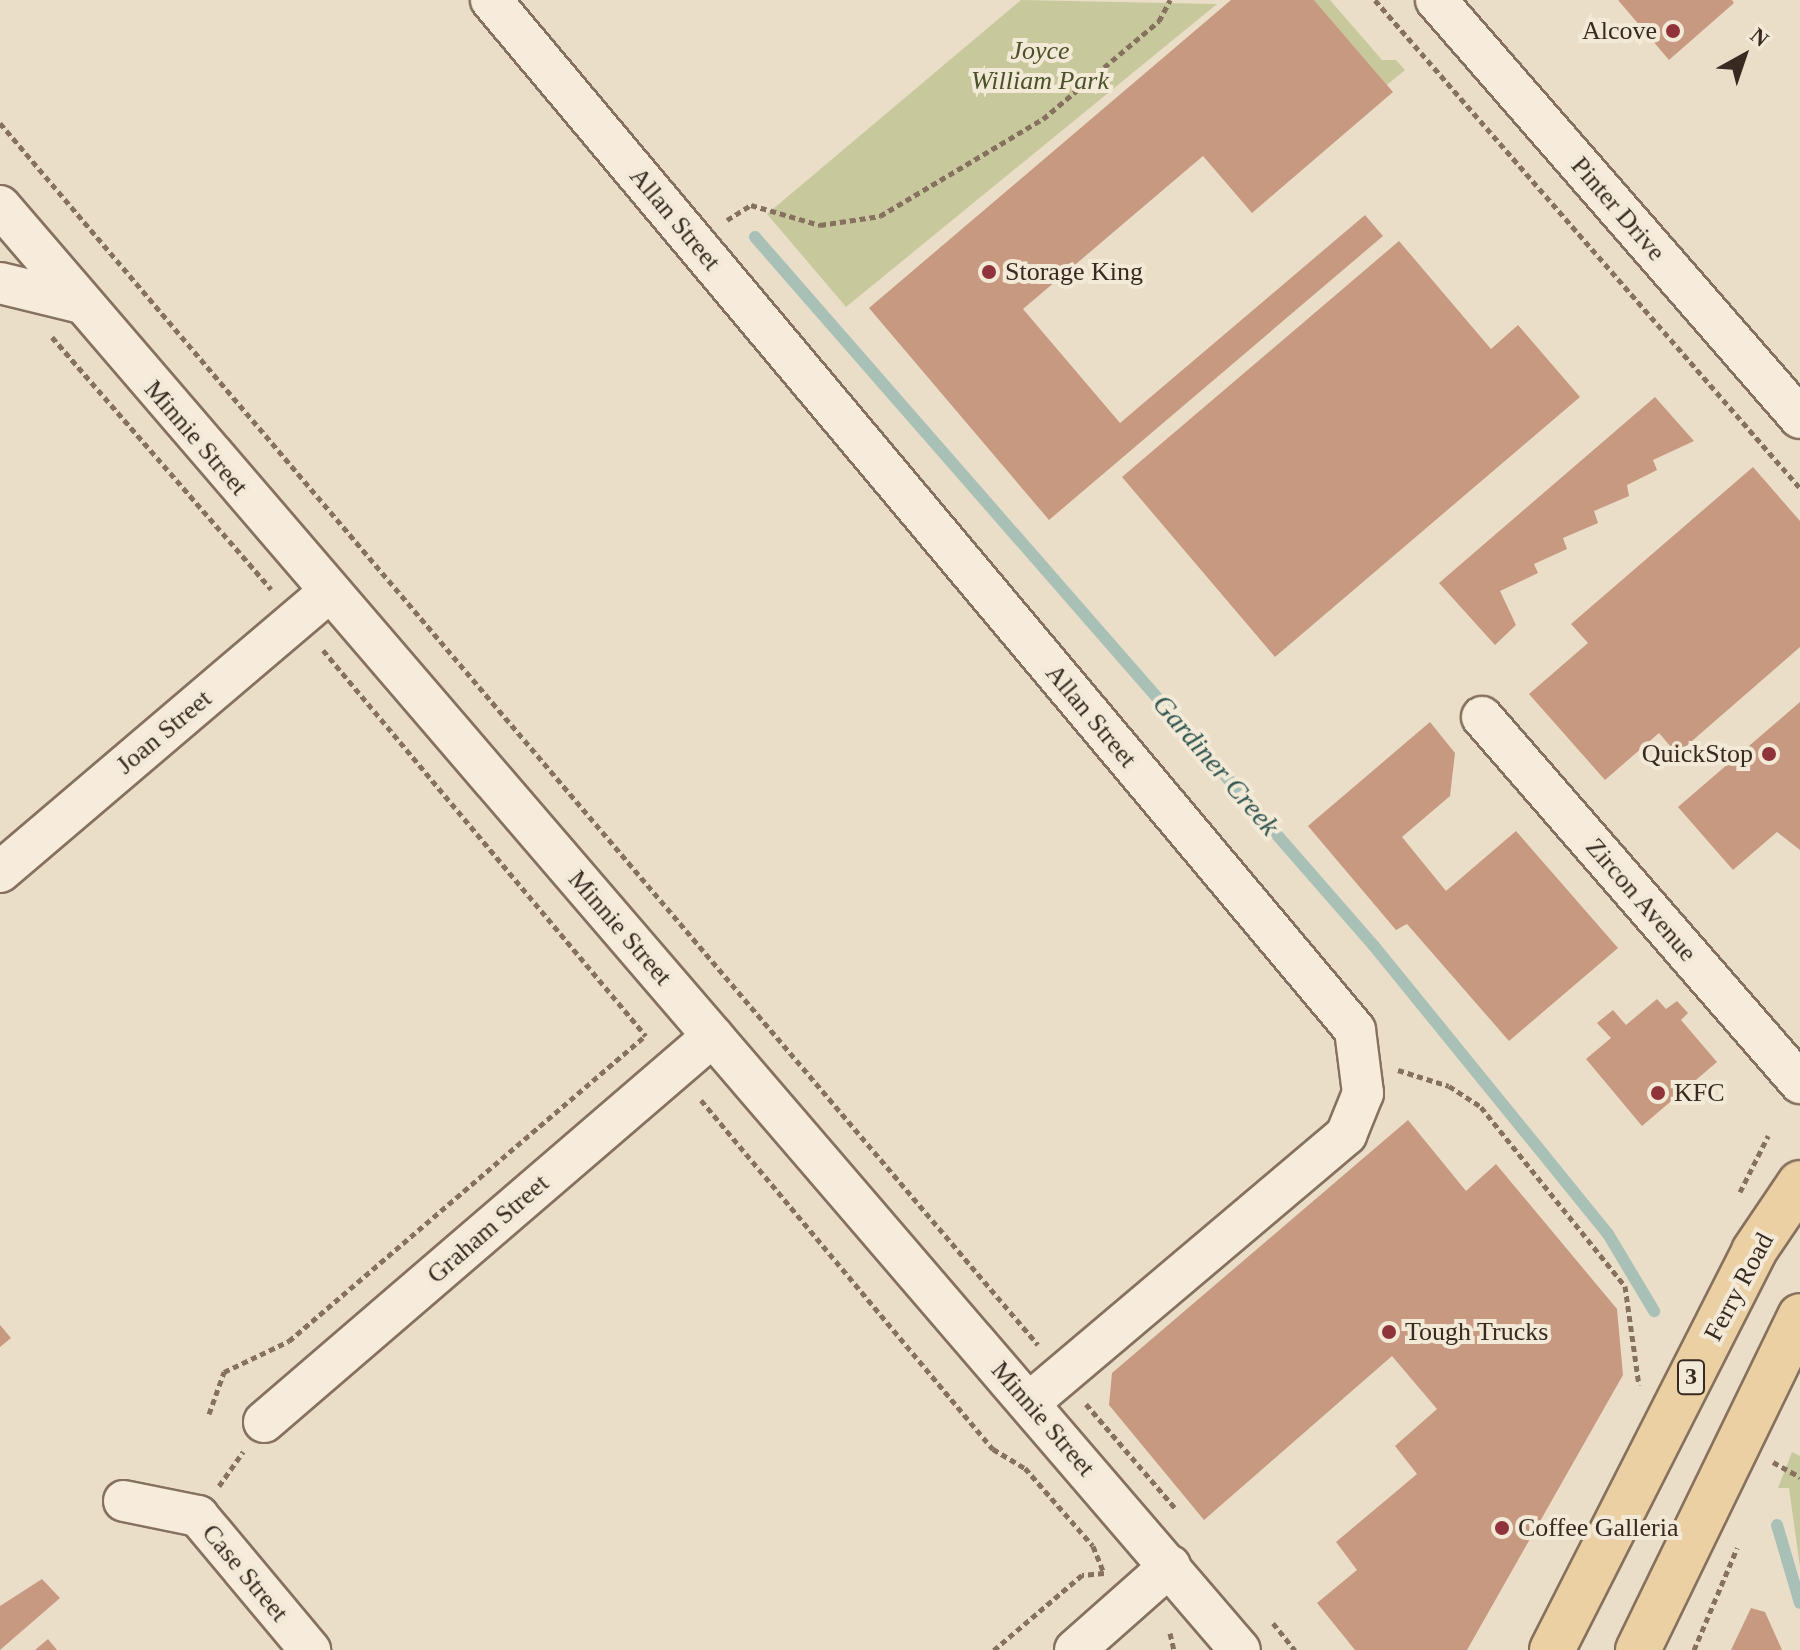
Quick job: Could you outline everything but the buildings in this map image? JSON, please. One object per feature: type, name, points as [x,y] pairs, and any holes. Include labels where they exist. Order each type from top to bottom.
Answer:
[{"type":"main road","name":"Ferry Road","points":[[1552,1650],[1754,1251],[1800,1183]]},
{"type":"main road","points":[[1638,1650],[1800,1316]]},
{"type":"street","name":"Allan Street","points":[[491,0],[1355,1030],[1363,1093],[1346,1135],[1029,1403]]},
{"type":"street","name":"Pinter Drive","points":[[1436,0],[1800,418]]},
{"type":"street","name":"Minnie Street","points":[[0,206],[78,302],[1240,1650]]},
{"type":"street","points":[[0,283],[78,302]]},
{"type":"street","name":"Joan Street","points":[[0,872],[328,593]]},
{"type":"street","name":"Zircon Avenue","points":[[1482,717],[1800,1083]]},
{"type":"street","name":"Graham Street","points":[[264,1422],[713,1036]]},
{"type":"street","name":"Case Street","points":[[124,1501],[198,1516],[310,1650]]},
{"type":"street","points":[[1075,1650],[1170,1566]]},
{"type":"path","points":[[693,241],[751,205],[820,225],[880,216],[1043,119],[1159,21],[1170,0]]},
{"type":"path","points":[[1375,0],[1800,488]]},
{"type":"path","points":[[0,123],[1045,1353]]},
{"type":"path","points":[[63,354],[279,598]]},
{"type":"path","points":[[323,650],[645,1036],[652,1040]]},
{"type":"path","points":[[209,1414],[224,1372],[289,1341],[645,1036]]},
{"type":"path","points":[[1358,1058],[1449,1086],[1481,1107],[1625,1286],[1638,1384],[1674,1413]]},
{"type":"path","points":[[701,1100],[993,1449],[1025,1468],[1093,1546],[1104,1573],[1082,1575],[994,1650]]},
{"type":"path","points":[[198,1516],[264,1422]]},
{"type":"path","points":[[1170,1633],[1174,1650]]},
{"type":"green space","name":"Joyce William Park","points":[[1021,0],[1217,4],[846,307],[767,214]]},
{"type":"green space","points":[[1314,0],[1330,0],[1382,60],[1396,60],[1405,70],[1387,85]]},
{"type":"green space","points":[[1792,1452],[1800,1456],[1800,1567],[1789,1488],[1778,1488]]},
{"type":"waterway","name":"Gardiner Creek","points":[[755,237],[1374,946],[1608,1234],[1654,1311]]},
{"type":"waterway","name":"Gardiner Creek","points":[[1777,1525],[1800,1603]]},
{"type":"place","name":"Alcove","points":[[1673,31]]},
{"type":"place","name":"Storage King","points":[[989,272]]},
{"type":"place","name":"QuickStop","points":[[1769,754]]},
{"type":"place","name":"KFC","points":[[1658,1093]]},
{"type":"place","name":"Tough Trucks","points":[[1389,1332]]},
{"type":"place","name":"Coffee Galleria","points":[[1502,1528]]}]
